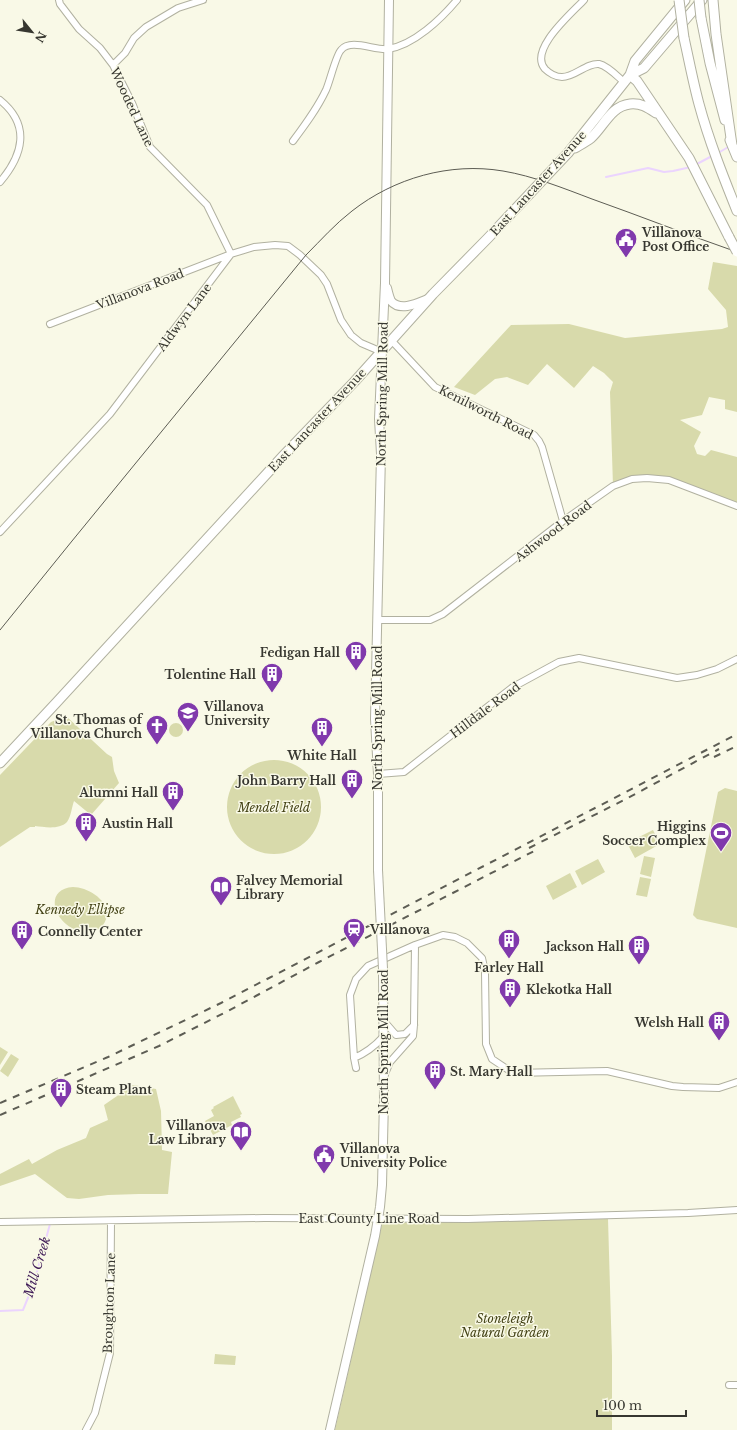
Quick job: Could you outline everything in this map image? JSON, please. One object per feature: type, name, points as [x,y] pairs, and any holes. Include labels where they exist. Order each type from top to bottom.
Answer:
[{"type":"highway","points":[[679,0],[684,38],[699,105],[721,170],[737,211]]},
{"type":"highway","name":"East Lancaster Avenue","points":[[0,762],[382,352],[428,299],[488,238],[568,152],[630,75],[635,61],[685,0]]},
{"type":"highway","name":"East Lancaster Avenue","points":[[630,75],[644,68],[700,0]]},
{"type":"highway","points":[[700,0],[701,18],[710,63],[730,134]]},
{"type":"highway","points":[[713,2],[730,134],[732,145],[737,157]]},
{"type":"highway","points":[[630,75],[637,81],[689,158],[737,252]]},
{"type":"highway","points":[[568,152],[590,138],[615,110],[622,105],[643,105],[662,117]]},
{"type":"main road","name":"North Spring Mill Road","points":[[330,1430],[379,1218],[382,1185],[384,1080],[378,870],[378,774],[376,719],[381,454],[380,419],[385,283],[389,0]]},
{"type":"main road","points":[[385,283],[392,301],[400,306],[408,306],[428,299]]},
{"type":"street","name":"Wooded Lane","points":[[59,0],[60,4],[79,29],[100,48],[113,65],[132,103],[150,147],[207,205],[231,254]]},
{"type":"street","points":[[113,65],[125,53],[134,38],[146,27],[178,8],[203,0]]},
{"type":"street","points":[[293,142],[318,106],[341,50],[349,45],[388,49],[406,43],[444,16],[457,0]]},
{"type":"street","points":[[584,0],[546,41],[541,54],[541,60],[544,68],[552,74],[562,77],[590,66],[600,64],[624,82]]},
{"type":"street","points":[[0,100],[9,108],[17,120],[20,140],[19,151],[16,158],[0,182]]},
{"type":"street","points":[[231,254],[254,247],[280,245],[288,246],[321,275],[327,284],[341,320],[351,335],[361,343],[382,352]]},
{"type":"street","name":"Villanova Road","points":[[50,324],[231,254]]},
{"type":"street","name":"Aldwyn Lane","points":[[0,532],[110,414],[231,254]]},
{"type":"street","name":"Kenilworth Road","points":[[391,340],[435,388],[534,435],[542,447],[563,521]]},
{"type":"street","name":"Ashwood Road","points":[[377,620],[430,620],[443,614],[563,521],[613,486],[632,479],[647,478],[669,480],[737,506]]},
{"type":"street","name":"Hilldale Road","points":[[378,774],[404,772],[513,687],[559,662],[579,658],[677,678],[717,670],[737,659]]},
{"type":"street","points":[[356,1068],[350,994],[356,979],[368,966],[443,935],[455,937],[467,943],[482,958],[485,972],[486,1044],[492,1059],[513,1073],[607,1071],[672,1086],[683,1087],[720,1088],[737,1082]]},
{"type":"street","points":[[384,1080],[385,1071],[390,1062],[413,1036],[415,946]]},
{"type":"street","points":[[383,1020],[396,1035],[405,1034],[414,1025]]},
{"type":"street","points":[[354,1058],[374,1048],[383,1037]]},
{"type":"street","name":"East County Line Road","points":[[0,1222],[264,1218],[468,1219],[688,1213],[737,1210]]},
{"type":"street","name":"Broughton Lane","points":[[86,1430],[95,1413],[110,1353],[111,1221]]},
{"type":"street","points":[[729,1385],[737,1385]]},
{"type":"green space","points":[[713,262],[737,266],[737,412],[725,409],[725,400],[709,397],[702,415],[680,420],[701,432],[694,446],[697,454],[705,456],[711,450],[737,457],[737,506],[669,480],[647,478],[613,486],[610,392],[613,382],[604,373],[593,366],[574,388],[547,364],[528,385],[507,377],[495,379],[475,395],[454,387],[511,325],[569,324],[625,338],[722,329],[728,327],[726,310],[708,289]]},
{"type":"green space","points":[[66,716],[112,757],[114,771],[119,783],[91,815],[74,801],[70,817],[64,825],[51,827],[30,827],[0,847],[0,775],[51,722]]},
{"type":"green space","points":[[176,723],[181,725],[183,730],[181,735],[176,737],[171,735],[169,730],[171,725]]},
{"type":"green space","name":"Mendel Field","points":[[274,760],[292,763],[307,774],[318,789],[321,807],[318,825],[307,840],[292,851],[274,854],[256,851],[241,840],[230,825],[227,807],[230,789],[241,774],[256,763]]},
{"type":"green space","name":"Higgins Soccer Complex","points":[[725,788],[737,791],[737,928],[697,919],[693,915],[718,792]]},
{"type":"green space","points":[[653,830],[660,844],[635,858],[627,843]]},
{"type":"green space","points":[[644,856],[655,858],[651,877],[640,874]]},
{"type":"green space","points":[[598,859],[605,872],[582,885],[575,871]]},
{"type":"green space","points":[[570,873],[577,887],[553,900],[546,886]]},
{"type":"green space","points":[[640,877],[651,879],[647,897],[636,895]]},
{"type":"green space","name":"Kennedy Ellipse","points":[[73,887],[87,890],[100,898],[104,904],[107,911],[106,918],[103,925],[97,930],[90,932],[78,931],[61,919],[56,911],[55,903],[57,895],[63,890]]},
{"type":"green space","points":[[0,1047],[8,1052],[0,1065]]},
{"type":"green space","points":[[11,1054],[19,1059],[8,1077],[0,1071]]},
{"type":"green space","points":[[133,1085],[156,1089],[161,1111],[162,1150],[172,1152],[168,1194],[108,1195],[79,1199],[67,1198],[35,1174],[0,1186],[0,1174],[29,1159],[32,1164],[57,1150],[86,1138],[90,1128],[108,1120],[104,1105]]},
{"type":"green space","points":[[233,1096],[242,1114],[240,1115],[241,1117],[231,1122],[232,1125],[213,1135],[205,1121],[214,1116],[211,1110],[214,1108],[213,1107]]},
{"type":"green space","name":"Stoneleigh Natural Garden","points":[[608,1219],[612,1356],[612,1430],[335,1430],[382,1224],[436,1221]]},
{"type":"green space","points":[[215,1354],[236,1356],[235,1365],[214,1364]]},
{"type":"waterway","points":[[718,153],[730,146]]},
{"type":"waterway","points":[[695,165],[712,156]]},
{"type":"waterway","points":[[606,177],[648,168],[664,172],[691,167]]},
{"type":"waterway","name":"Mill Creek","points":[[0,1311],[23,1310],[34,1283],[50,1224]]},
{"type":"tram line","points":[[0,630],[306,255],[328,232],[368,199],[404,181],[423,175],[463,169],[503,171],[548,183],[737,252]]},
{"type":"railway","points":[[0,1103],[108,1057],[221,1003],[737,734]]},
{"type":"railway","points":[[714,757],[737,746]]},
{"type":"railway","points":[[529,848],[626,799],[719,749]]},
{"type":"railway","points":[[0,1115],[159,1046],[538,849]]},
{"type":"place","name":"Villanova Post Office","points":[[626,258]]},
{"type":"place","name":"Fedigan Hall","points":[[356,672]]},
{"type":"place","name":"Tolentine Hall","points":[[272,694]]},
{"type":"place","name":"Villanova University","points":[[188,732]]},
{"type":"place","name":"St. Thomas of Villanova Church","points":[[157,746]]},
{"type":"place","name":"White Hall","points":[[322,748]]},
{"type":"place","name":"John Barry Hall","points":[[352,800]]},
{"type":"place","name":"Alumni Hall","points":[[173,812]]},
{"type":"place","name":"Austin Hall","points":[[86,842]]},
{"type":"place","name":"Higgins Soccer Complex","points":[[721,852]]},
{"type":"place","name":"Falvey Memorial Library","points":[[221,906]]},
{"type":"place","name":"Villanova","points":[[354,948]]},
{"type":"place","name":"Connelly Center","points":[[22,950]]},
{"type":"place","name":"Farley Hall","points":[[509,960]]},
{"type":"place","name":"Jackson Hall","points":[[639,966]]},
{"type":"place","name":"Klekotka Hall","points":[[510,1008]]},
{"type":"place","name":"Welsh Hall","points":[[719,1042]]},
{"type":"place","name":"St. Mary Hall","points":[[435,1090]]},
{"type":"place","name":"Steam Plant","points":[[61,1108]]},
{"type":"place","name":"Villanova Law Library","points":[[241,1152]]},
{"type":"place","name":"Villanova University Police","points":[[324,1174]]}]
